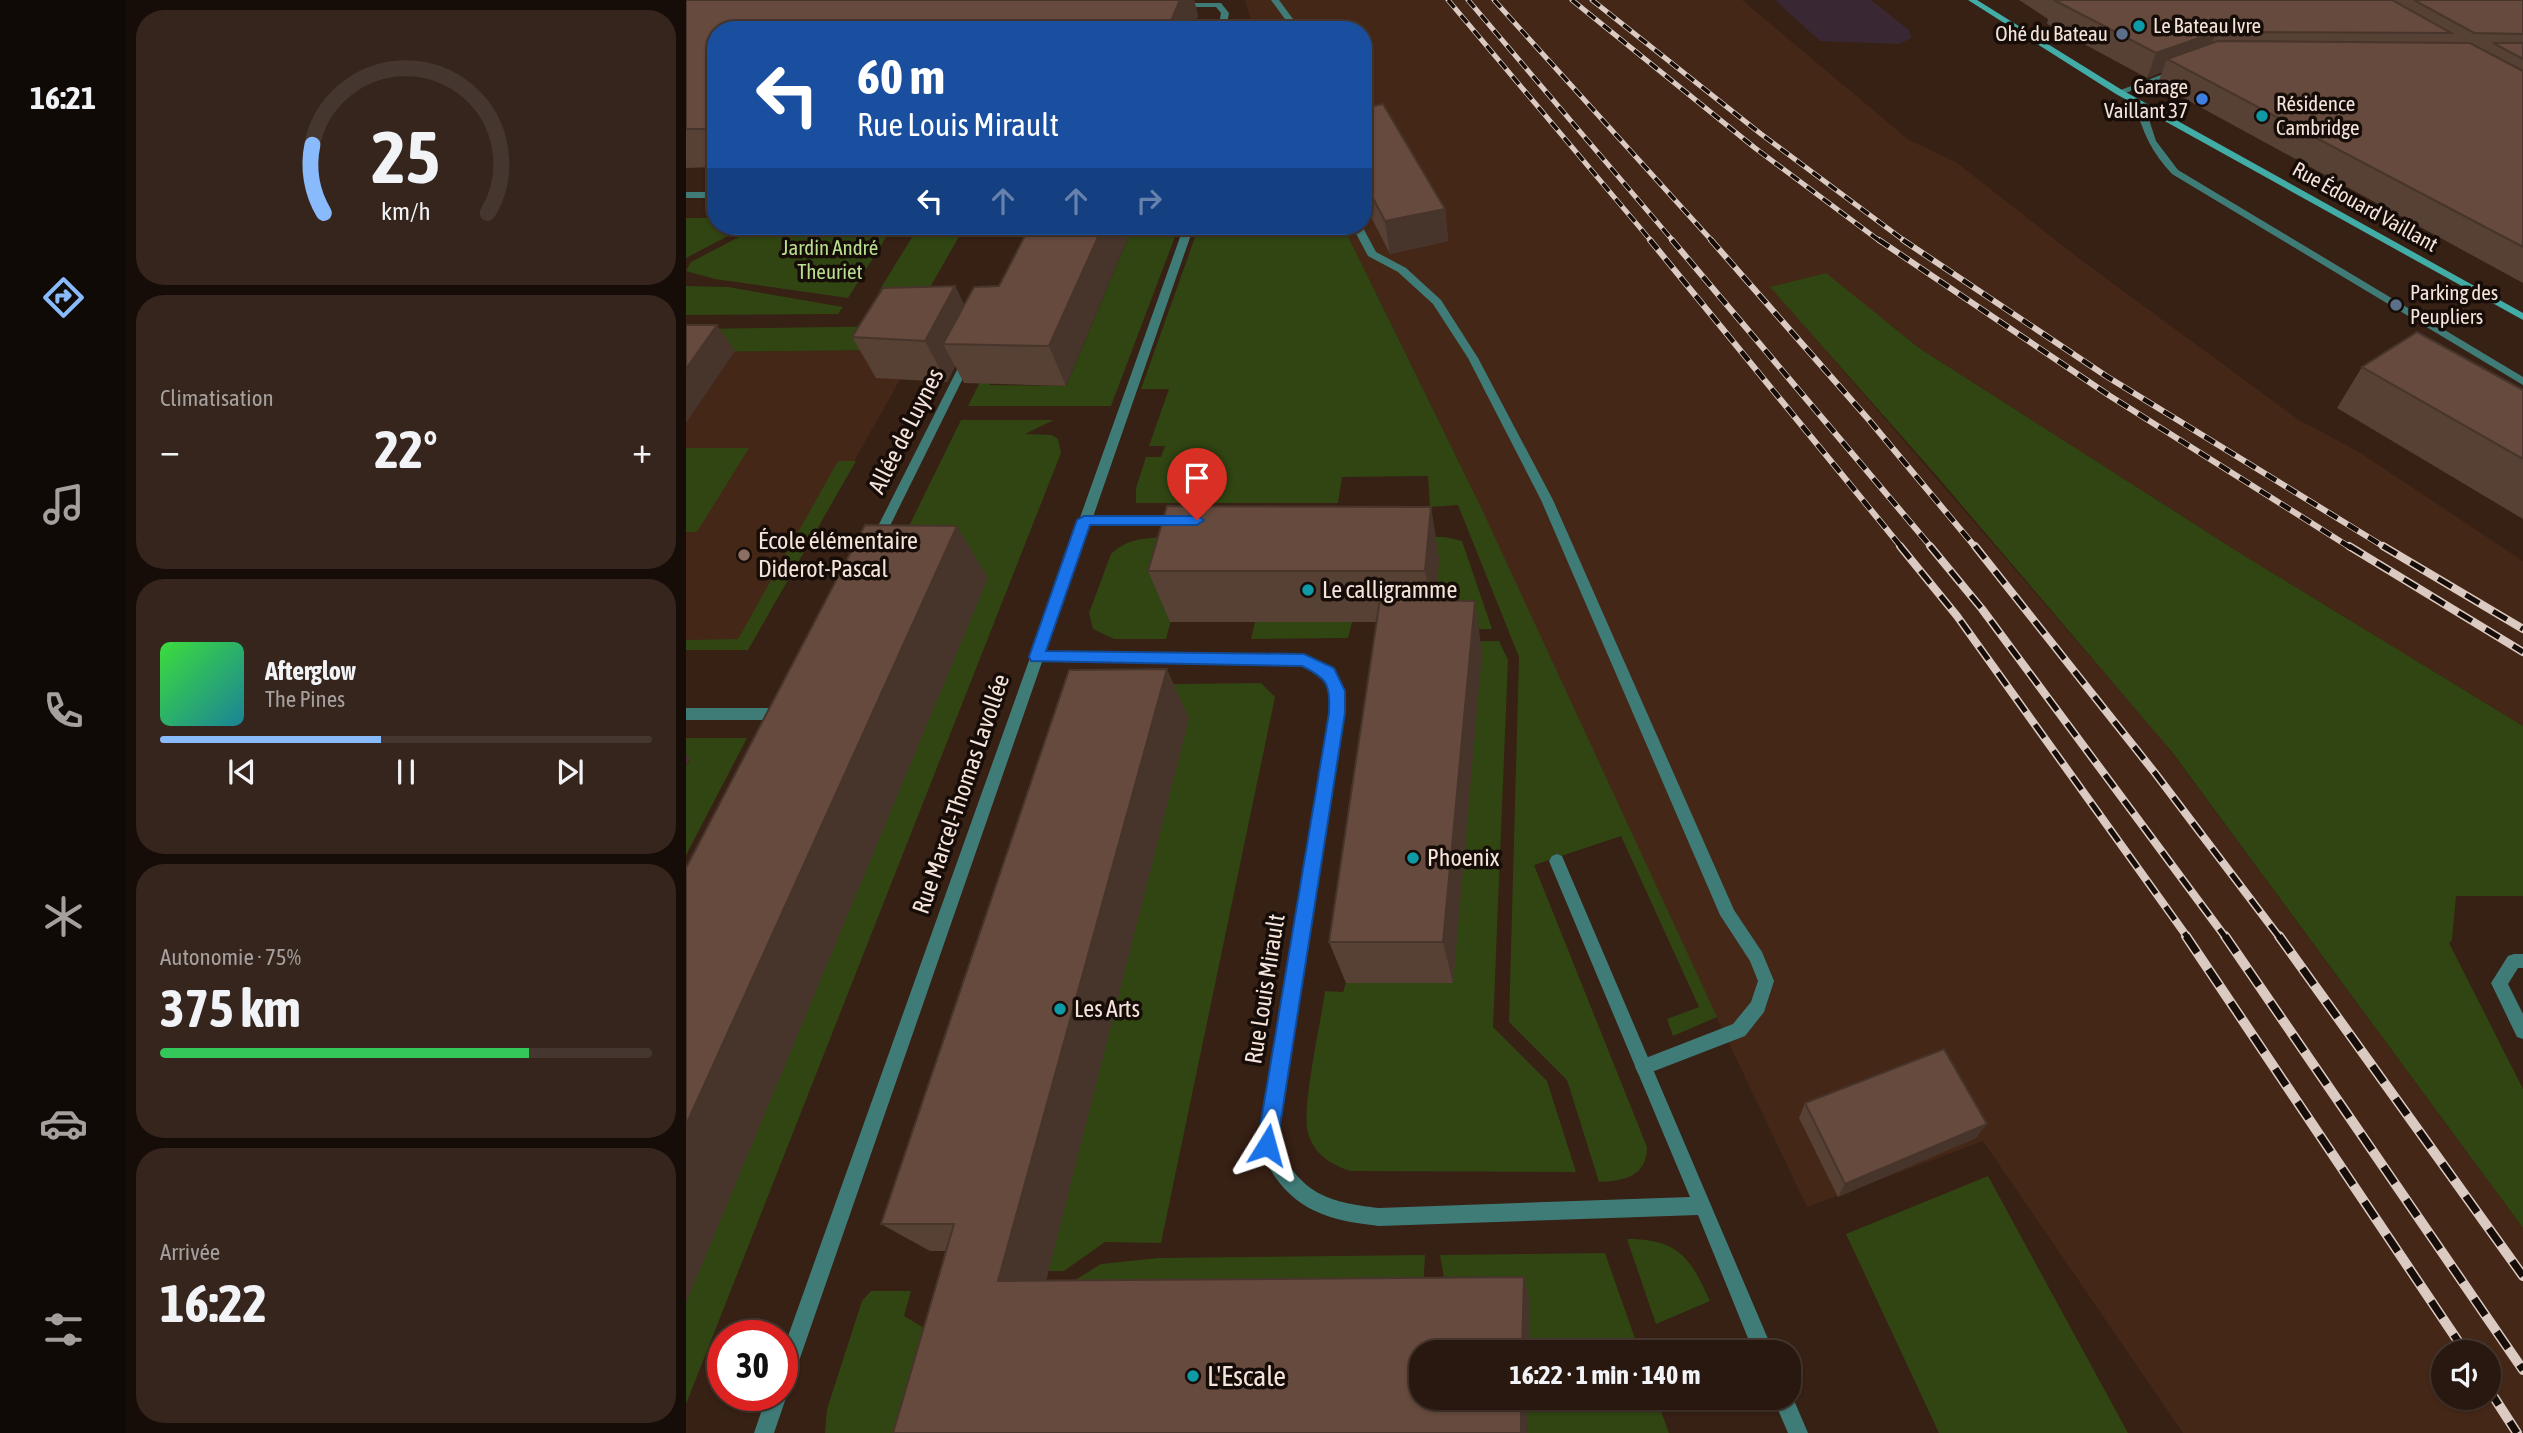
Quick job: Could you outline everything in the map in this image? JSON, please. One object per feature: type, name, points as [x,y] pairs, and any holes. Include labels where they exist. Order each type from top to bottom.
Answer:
[{"type":"main road","name":"Rue Édouard Vaillant","points":[[1972,0],[2119,92],[2523,317]]},
{"type":"street","points":[[1275,0],[1290,21]]},
{"type":"street","points":[[1169,5],[1218,5],[1225,13],[1224,21]]},
{"type":"street","points":[[2119,92],[2183,70]]},
{"type":"street","points":[[2140,104],[2143,126],[2165,162],[2175,172],[2523,382]]},
{"type":"street","points":[[686,195],[707,195]]},
{"type":"street","name":"Rue Marcel-Thomas Lavollée","points":[[798,1336],[1186,235]]},
{"type":"street","points":[[1362,235],[1372,254],[1402,270],[1437,302],[1473,358],[1547,500],[1728,915],[1756,957],[1766,981],[1758,1006],[1739,1030],[1644,1068]]},
{"type":"street","name":"Allée de Luynes","points":[[869,555],[975,344]]},
{"type":"street","points":[[1084,520],[1197,520]]},
{"type":"street","name":"Rue Louis Mirault","points":[[1037,657],[1269,658],[1304,660],[1329,672],[1337,691],[1337,713],[1267,1145],[1282,1175],[1307,1200],[1341,1214],[1379,1217],[1703,1206]]},
{"type":"street","points":[[686,714],[789,714]]},
{"type":"street","points":[[1557,862],[1759,1340]]},
{"type":"street","points":[[2523,961],[2514,961],[2499,983],[2523,1031]]},
{"type":"street","points":[[1788,1410],[1798,1433]]},
{"type":"street","points":[[764,1433],[772,1411]]},
{"type":"shaded area","points":[[1245,0],[1742,0],[1909,140],[1956,162],[2081,260],[2299,420],[2359,452],[2523,561],[2523,726],[2243,555],[1919,348],[1826,274],[1771,287],[2164,742],[2523,1228],[2523,1433],[2183,1433],[1983,1141],[1807,1207],[1558,685],[1479,503],[1347,235],[1372,235],[1372,21],[1251,21]]},
{"type":"shaded area","points":[[1775,0],[1871,0],[1909,30],[1912,38],[1899,44],[1820,41]]},
{"type":"shaded area","name":"École élémentaire Diderot-Pascal","points":[[929,328],[748,650],[686,650],[686,352],[892,350]]},
{"type":"green space","name":"Jardin André Theuriet","points":[[686,218],[707,218],[707,235],[730,235],[686,258]]},
{"type":"green space","name":"Jardin André Theuriet","points":[[743,235],[887,235],[848,298],[715,279],[686,271],[691,262]]},
{"type":"green space","points":[[913,235],[960,235],[928,291],[879,291]]},
{"type":"green space","points":[[1129,235],[1176,235],[1111,406],[968,406],[984,374],[994,374],[989,385],[1066,386]]},
{"type":"green space","points":[[1196,235],[1347,235],[1479,503],[1717,1017],[1673,1036],[1667,1019],[1699,1007],[1621,836],[1534,865],[1647,1147],[1643,1165],[1632,1175],[1599,1182],[1567,1080],[1509,1022],[1519,657],[1458,505],[1430,507],[1428,476],[1342,477],[1338,503],[1136,503],[1136,488],[1146,457],[1161,457],[1165,446],[1149,446],[1169,389],[1141,389]]},
{"type":"green space","points":[[1826,273],[1919,348],[2243,555],[2523,726],[2523,896],[2456,896],[2452,940],[2449,943],[2523,1089],[2523,1228],[2172,752],[1936,475],[1770,287]]},
{"type":"green space","name":"Jardin André Theuriet","points":[[686,286],[728,287],[843,307],[838,314],[686,315]]},
{"type":"green space","name":"Jardin André Theuriet","points":[[906,326],[892,350],[686,352],[686,329]]},
{"type":"green space","points":[[961,420],[1054,420],[1025,434],[1052,435],[1058,439],[1061,453],[719,1320],[707,1320],[707,1351],[686,1404],[686,1303],[884,577]]},
{"type":"green space","points":[[686,448],[749,448],[697,532],[686,532]]},
{"type":"green space","points":[[838,461],[856,461],[748,650],[686,650],[686,640],[738,639]]},
{"type":"green space","points":[[1183,537],[1445,537],[1462,541],[1492,629],[1431,629],[1188,558],[1166,639],[1114,639],[1093,629],[1089,613],[1111,554],[1135,541]]},
{"type":"green space","points":[[1255,622],[1352,622],[1348,638],[1251,639]]},
{"type":"green space","points":[[1499,641],[1508,660],[1493,1027],[1547,1081],[1576,1172],[1350,1171],[1324,1157],[1314,1147],[1308,1133],[1309,1086],[1325,991],[1343,992],[1346,983],[1453,983],[1428,642]]},
{"type":"green space","points":[[1261,683],[1275,697],[1161,1243],[1105,1242],[1064,1271],[1046,1271],[1089,685]]},
{"type":"green space","points":[[686,738],[747,738],[686,855],[686,766],[690,759],[686,758]]},
{"type":"green space","points":[[1988,1176],[2128,1433],[1939,1433],[1846,1234]]},
{"type":"green space","points":[[1627,1239],[1659,1242],[1680,1254],[1696,1273],[1710,1301],[1656,1324]]},
{"type":"green space","points":[[1605,1253],[1635,1340],[1529,1340],[1530,1301],[1524,1301],[1524,1277],[1444,1278],[1440,1255]]},
{"type":"green space","points":[[1425,1255],[1423,1290],[1064,1287],[1101,1264],[1158,1258]]},
{"type":"green space","points":[[871,1291],[911,1291],[904,1316],[931,1332],[949,1433],[825,1433],[827,1409],[862,1301]]},
{"type":"green space","points":[[1528,1410],[1660,1410],[1669,1433],[1527,1433]]},
{"type":"building","points":[[686,0],[1180,0],[1171,21],[707,21],[707,129],[686,129]]},
{"type":"building","points":[[2054,0],[2392,0],[2451,33],[2216,32],[2156,53]]},
{"type":"building","points":[[2414,0],[2523,0],[2523,34],[2474,33]]},
{"type":"building","points":[[2218,41],[2470,43],[2523,71],[2523,247],[2167,59]]},
{"type":"building","points":[[2493,43],[2523,43],[2523,59]]},
{"type":"building","points":[[1383,104],[1445,209],[1385,221],[1372,196],[1372,106]]},
{"type":"building","points":[[1025,235],[1099,235],[1049,346],[943,344],[974,287],[999,286]]},
{"type":"building","points":[[955,286],[925,341],[852,337],[883,288]]},
{"type":"building","points":[[686,325],[717,325],[686,369]]},
{"type":"building","points":[[2417,332],[2523,390],[2523,459],[2362,367]]},
{"type":"building","points":[[1167,506],[1431,507],[1425,571],[1148,571]]},
{"type":"building","points":[[865,525],[957,526],[686,1125],[686,868]]},
{"type":"building","name":"Phoenix","points":[[1380,599],[1475,601],[1443,942],[1329,942]]},
{"type":"building","points":[[1167,669],[998,1281],[1524,1277],[1522,1340],[1409,1340],[1409,1410],[1521,1410],[1521,1433],[893,1433],[954,1224],[881,1224],[1069,670]]},
{"type":"building","points":[[1944,1049],[1987,1124],[1845,1184],[1805,1103]]},
{"type":"railway","points":[[1448,0],[1652,242]]},
{"type":"railway","points":[[1468,0],[1674,242]]},
{"type":"railway","points":[[1494,0],[1713,242]]},
{"type":"railway","points":[[1572,0],[1755,148],[1881,242]]},
{"type":"railway","points":[[1592,0],[1761,134],[1906,242]]},
{"type":"railway","points":[[1650,240],[1902,548]]},
{"type":"railway","points":[[1672,240],[1932,548]]},
{"type":"railway","points":[[1711,240],[1869,420],[1976,548]]},
{"type":"railway","points":[[1879,240],[2110,396],[2351,548]]},
{"type":"railway","points":[[1903,240],[2106,376],[2386,548]]},
{"type":"railway","points":[[1900,546],[1957,616],[2188,938]]},
{"type":"railway","points":[[1930,546],[1982,609],[2226,938]]},
{"type":"railway","points":[[1975,546],[2155,773],[2280,938]]},
{"type":"railway","points":[[2349,546],[2523,652]]},
{"type":"railway","points":[[2383,546],[2523,629]]},
{"type":"railway","points":[[2186,936],[2457,1340]]},
{"type":"railway","points":[[2225,936],[2523,1370]]},
{"type":"railway","points":[[2279,936],[2523,1276]]},
{"type":"railway","points":[[2501,1408],[2517,1433]]},
{"type":"place","name":"Le Bateau Ivre","points":[[2139,26]]},
{"type":"place","name":"Ohé du Bateau","points":[[2122,34]]},
{"type":"place","name":"Garage Vaillant 37","points":[[2202,99]]},
{"type":"place","name":"Résidence Cambridge","points":[[2262,116]]},
{"type":"place","name":"Parking des Peupliers","points":[[2396,305]]},
{"type":"place","name":"École élémentaire Diderot-Pascal","points":[[744,555]]},
{"type":"place","name":"Le calligramme","points":[[1308,590]]},
{"type":"place","name":"Phoenix","points":[[1413,858]]},
{"type":"place","name":"Les Arts","points":[[1060,1009]]},
{"type":"place","name":"L'Escale","points":[[1193,1376]]},
{"type":"route","points":[[1197,520],[1084,520],[1037,657],[1269,658],[1304,660],[1329,672],[1337,691],[1337,713],[1267,1145]]}]
